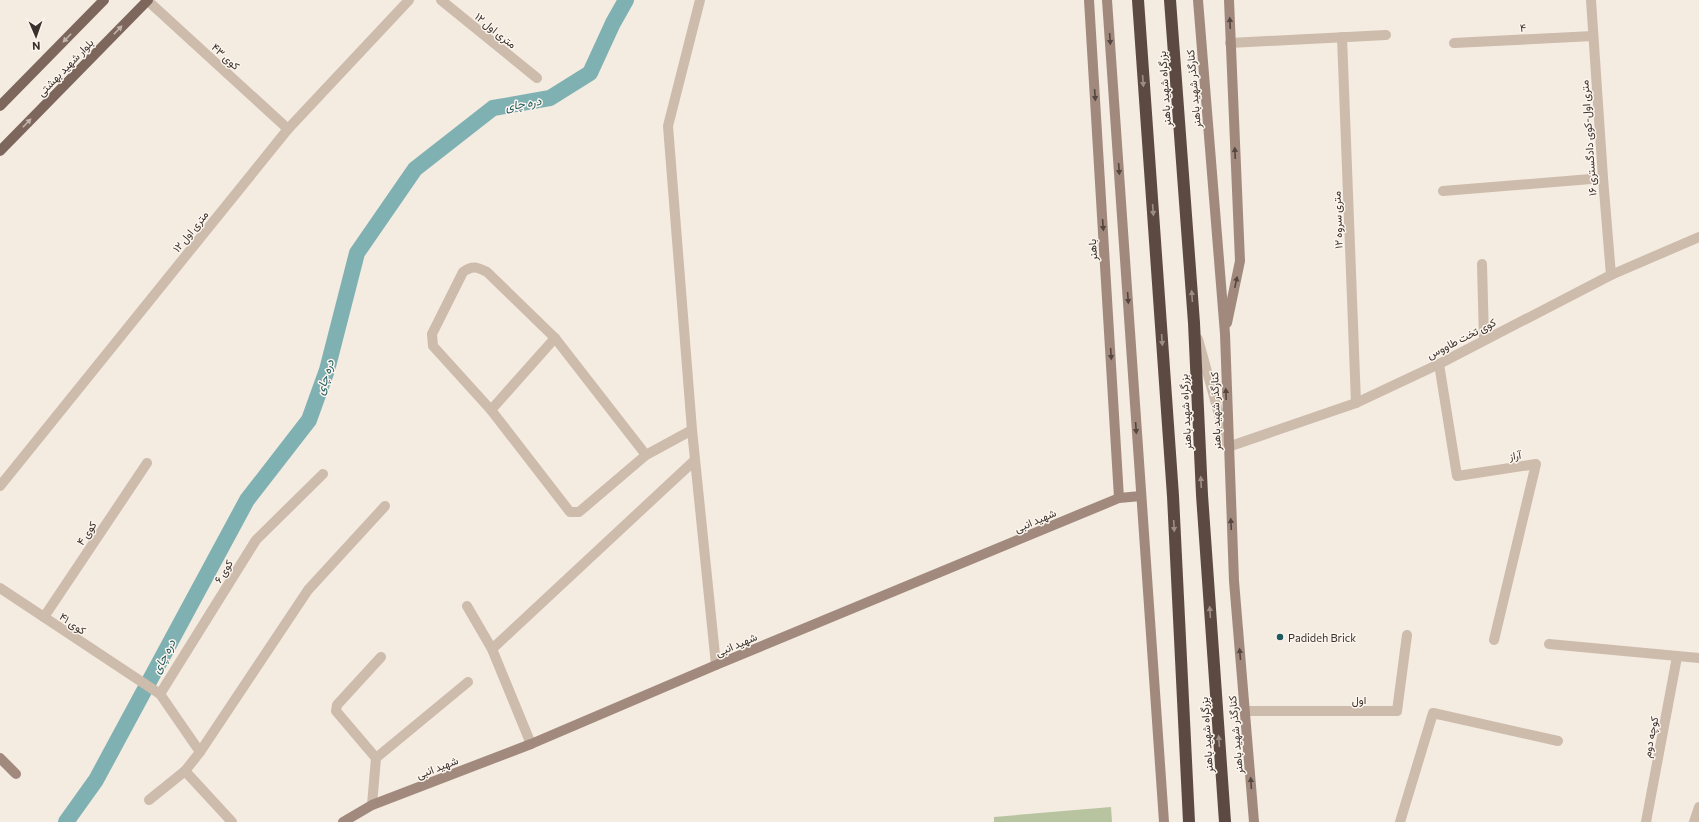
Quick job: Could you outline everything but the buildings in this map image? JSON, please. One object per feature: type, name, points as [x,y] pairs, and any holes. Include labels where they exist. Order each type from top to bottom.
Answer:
[{"type":"highway","name":"بزرگراه شهید باهنر","points":[[1138,0],[1173,496],[1189,822]]},
{"type":"highway","name":"بزرگراه شهید باهنر","points":[[1170,0],[1194,323],[1202,494],[1225,822]]},
{"type":"main road","name":"بلوار شهید بهشتی","points":[[0,106],[104,0]]},
{"type":"main road","name":"بلوار شهید بهشتی","points":[[0,151],[147,0]]},
{"type":"street","name":"کوی ۴۳","points":[[147,0],[288,129]]},
{"type":"street","name":"۱۲ متری اول","points":[[0,486],[288,129],[409,0]]},
{"type":"street","name":"۱۲ متری اول","points":[[441,0],[537,78]]},
{"type":"street","points":[[700,0],[668,126],[692,430],[716,665]]},
{"type":"street","name":"باهنر","points":[[1089,0],[1119,498]]},
{"type":"street","points":[[1107,0],[1164,822]]},
{"type":"street","name":"کنارگذر شهید باهنر","points":[[1198,0],[1225,334],[1234,581],[1254,822]]},
{"type":"street","points":[[1225,334],[1240,261],[1228,0]]},
{"type":"street","name":"۱۶ متری اول-کوی دادگستری","points":[[1591,0],[1611,275]]},
{"type":"street","points":[[1230,43],[1342,36],[1386,35]]},
{"type":"street","name":"۱۲ متری سروه","points":[[1342,36],[1356,402]]},
{"type":"street","name":"۴","points":[[1454,43],[1593,36]]},
{"type":"street","points":[[1443,191],[1603,178]]},
{"type":"street","name":"کوی تخت طاووس","points":[[1228,447],[1356,402],[1439,364],[1611,275],[1699,236]]},
{"type":"street","points":[[1482,264],[1484,340]]},
{"type":"street","points":[[646,455],[555,338],[487,272],[477,267],[470,267],[463,272],[432,334],[433,346],[492,410],[570,512],[579,512],[646,455],[692,430]]},
{"type":"street","points":[[1194,323],[1228,447]]},
{"type":"street","points":[[492,410],[555,338]]},
{"type":"street","name":"آراز","points":[[1439,364],[1456,476],[1536,464],[1494,640]]},
{"type":"street","points":[[492,649],[695,460]]},
{"type":"street","name":"کوی ۴","points":[[44,617],[147,462]]},
{"type":"street","name":"کوی ۶","points":[[160,694],[256,540],[323,474]]},
{"type":"street","name":"شهید انبی","points":[[343,822],[372,805],[531,744],[716,665],[1119,498],[1141,496]]},
{"type":"street","points":[[149,800],[186,771],[308,590],[385,506]]},
{"type":"street","name":"کوی ۴۱","points":[[0,588],[160,694]]},
{"type":"street","points":[[467,606],[492,649],[531,744]]},
{"type":"street","name":"اول","points":[[1245,711],[1397,710],[1407,635]]},
{"type":"street","points":[[1549,644],[1699,658]]},
{"type":"street","points":[[372,805],[376,758],[336,711],[337,706],[381,657]]},
{"type":"street","name":"کوچه دوم","points":[[1646,822],[1677,657]]},
{"type":"street","points":[[376,758],[468,682]]},
{"type":"street","points":[[160,694],[200,752]]},
{"type":"street","points":[[1400,822],[1433,712],[1558,741]]},
{"type":"street","points":[[0,758],[16,774]]},
{"type":"street","points":[[186,771],[232,822]]},
{"type":"street","points":[[1694,822],[1699,807]]},
{"type":"green space","points":[[1111,807],[1112,822],[994,822],[994,817]]},
{"type":"waterway","name":"دره چای","points":[[66,822],[96,780],[247,500],[309,420],[327,370],[357,253],[415,169],[493,108],[550,98],[590,73],[613,23],[626,0]]},
{"type":"place","name":"Padideh Brick","points":[[1280,637]]}]
